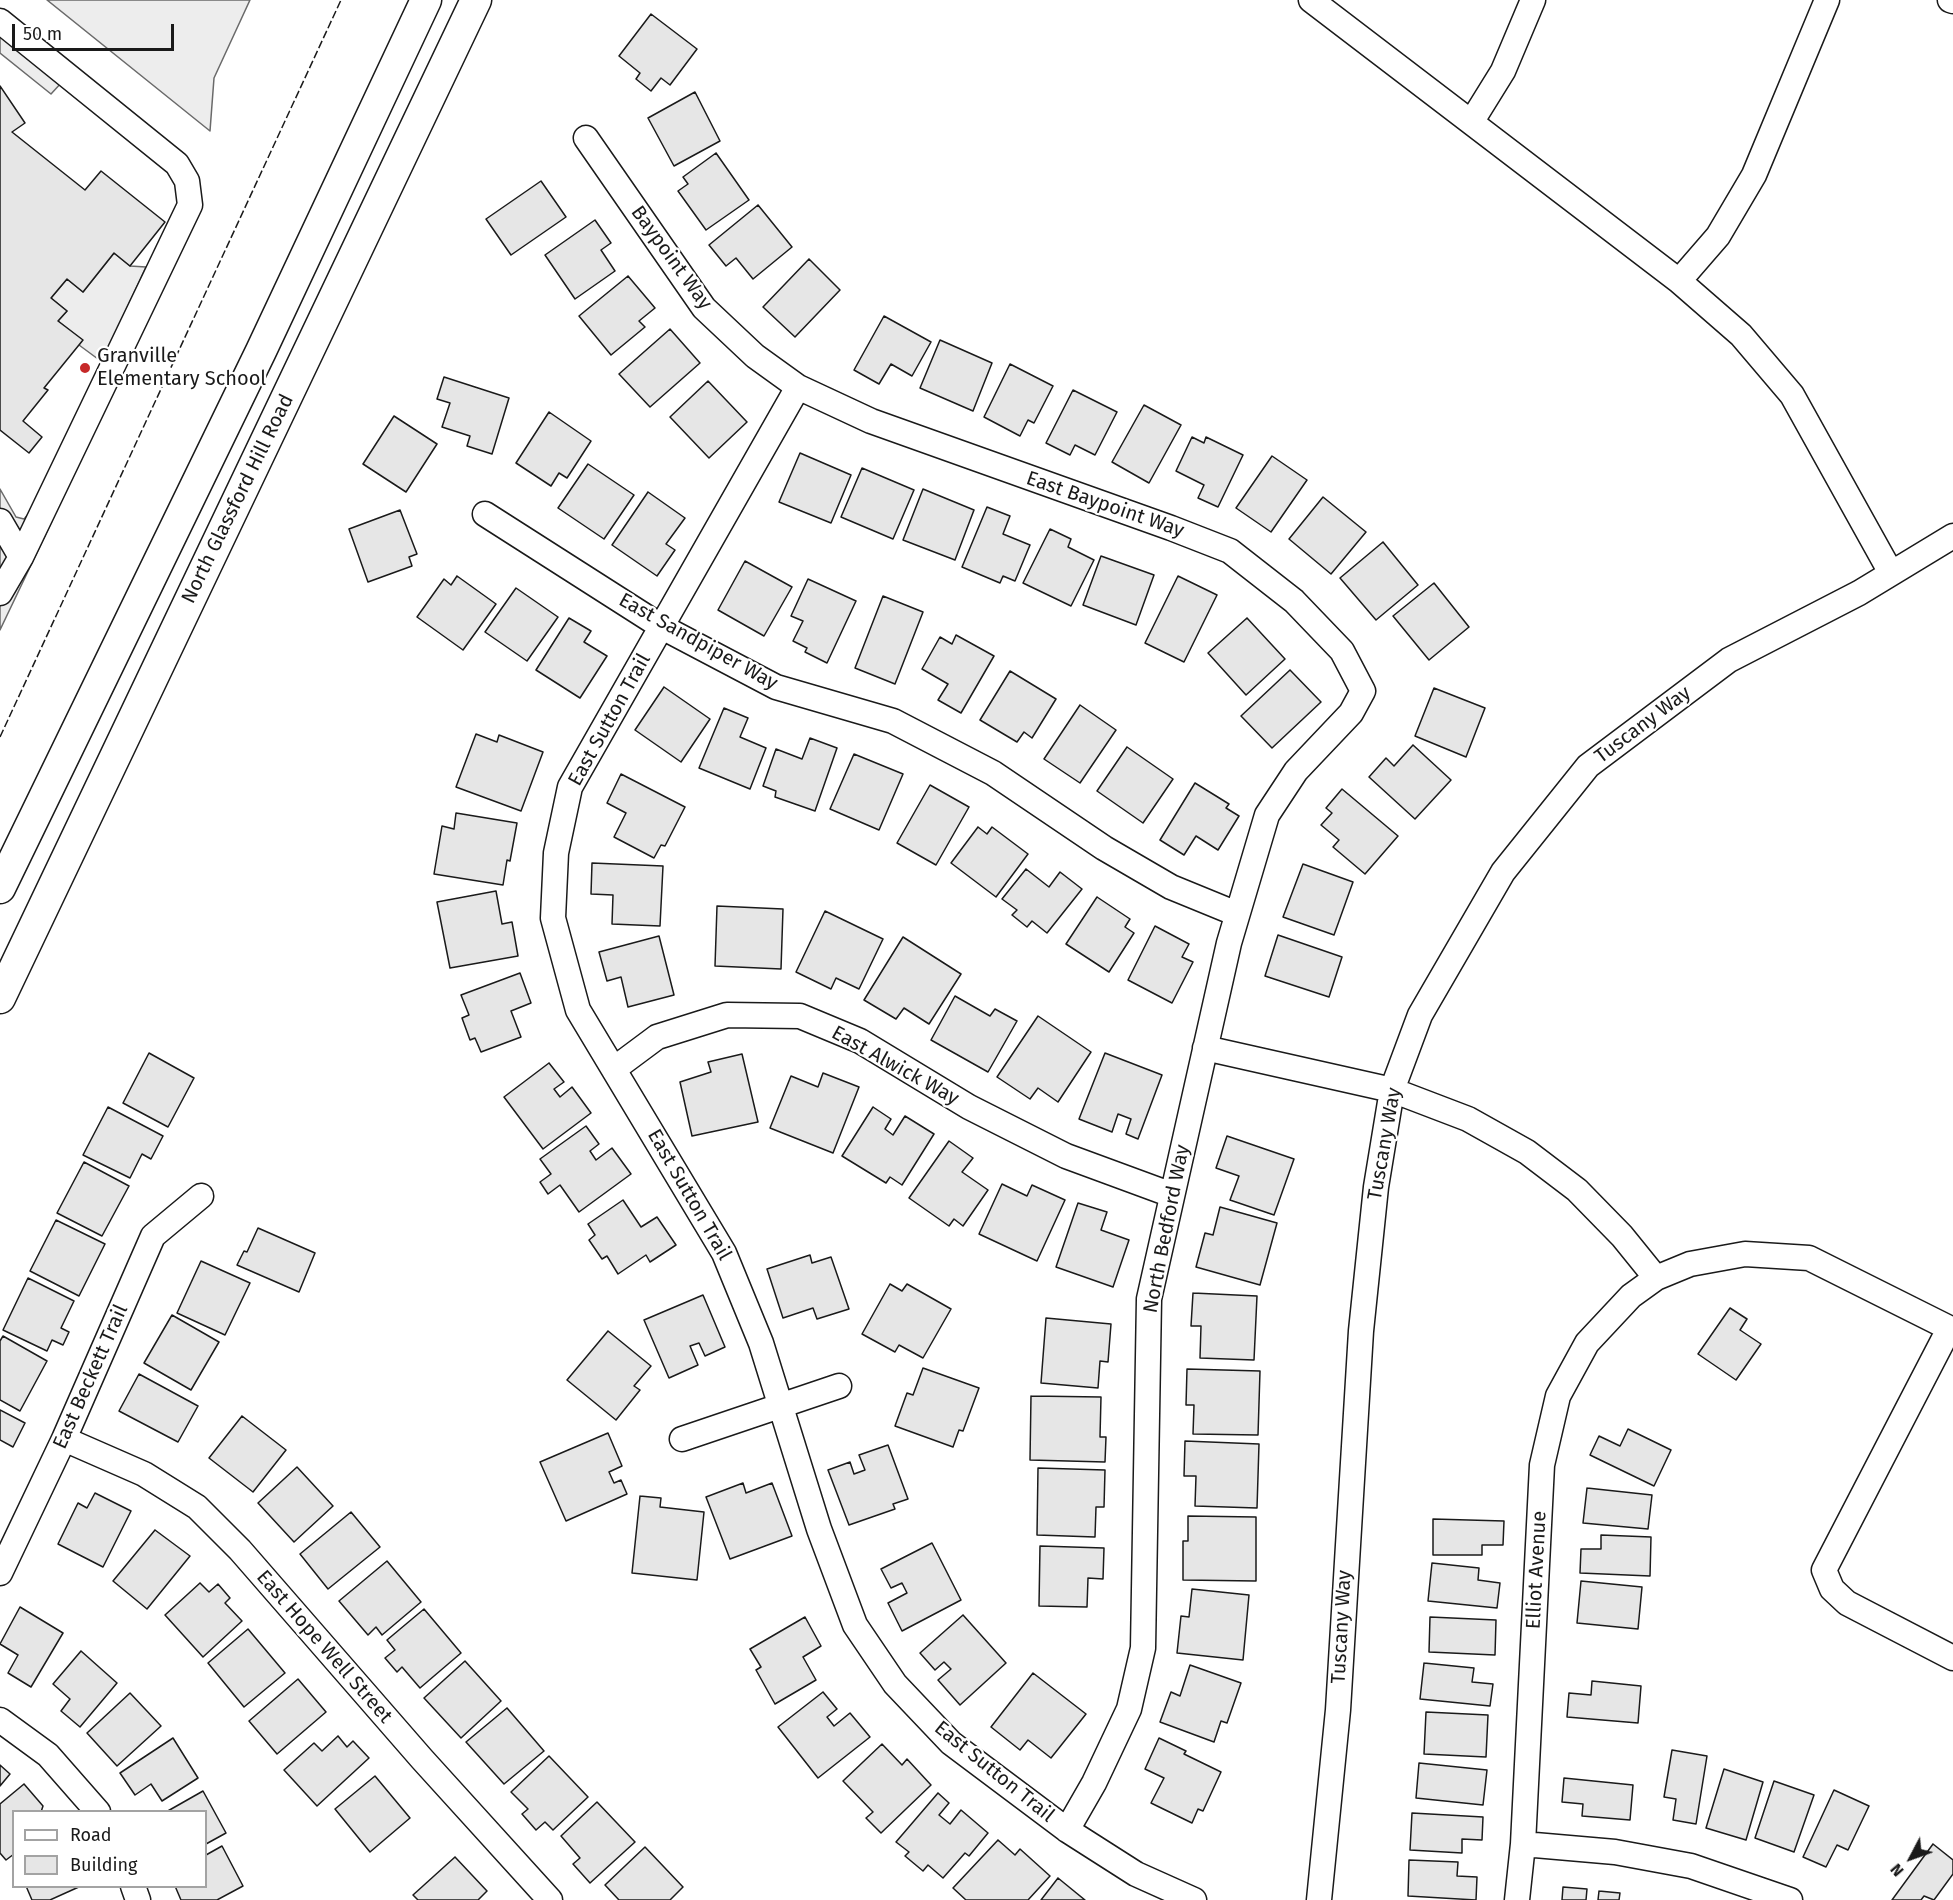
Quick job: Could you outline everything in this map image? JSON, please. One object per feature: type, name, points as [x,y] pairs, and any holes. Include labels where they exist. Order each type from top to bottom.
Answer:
[{"type":"main road","points":[[0,888],[261,351],[426,0]]},
{"type":"main road","name":"North Glassford Hill Road","points":[[0,998],[476,0]]},
{"type":"street","points":[[1311,0],[1472,120],[1679,281],[1741,335],[1792,395],[1891,573]]},
{"type":"street","points":[[1472,120],[1503,71],[1533,0]]},
{"type":"street","points":[[1679,281],[1718,236],[1754,175],[1827,0]]},
{"type":"street","points":[[0,21],[177,164],[187,181],[190,205],[21,557],[0,593]]},
{"type":"street","name":"Baypoint Way","points":[[586,138],[704,308],[755,356],[798,387]]},
{"type":"street","name":"East Sutton Trail","points":[[798,387],[570,787],[556,853],[554,918],[578,1011],[724,1253],[760,1343],[819,1529],[855,1625],[895,1684],[951,1743],[1067,1830],[1136,1874],[1194,1900]]},
{"type":"street","name":"East Baypoint Way","points":[[798,387],[871,421],[1230,551],[1294,601],[1342,651],[1363,691]]},
{"type":"street","name":"East Sandpiper Way","points":[[485,514],[662,627],[776,687],[893,721],[993,773],[1104,848],[1171,887],[1237,915]]},
{"type":"street","points":[[0,521],[21,557]]},
{"type":"street","name":"Tuscany Way","points":[[1319,1900],[1338,1710],[1361,1331],[1376,1187],[1392,1090],[1420,1015],[1503,872],[1588,766],[1729,660],[1859,593],[1953,536]]},
{"type":"street","name":"North Bedford Way","points":[[1067,1830],[1094,1783],[1129,1709],[1143,1648],[1149,1299],[1237,915],[1267,815],[1296,771],[1351,713],[1363,691]]},
{"type":"street","name":"East Alwick Way","points":[[614,1069],[657,1037],[727,1015],[800,1016],[860,1041],[969,1107],[1066,1156],[1172,1195]]},
{"type":"street","points":[[1205,1048],[1392,1090],[1468,1119],[1527,1152],[1576,1190],[1622,1236],[1656,1278]]},
{"type":"street","name":"East Beckett Trail","points":[[0,1573],[64,1439],[153,1236],[201,1196]]},
{"type":"street","name":"Elliot Avenue","points":[[1517,1900],[1523,1844],[1542,1465],[1558,1395],[1587,1343],[1631,1296],[1656,1278],[1690,1264],[1745,1254],[1809,1258],[1951,1330]]},
{"type":"street","points":[[1951,1330],[1824,1570],[1832,1589],[1847,1603],[1953,1658]]},
{"type":"street","points":[[682,1439],[839,1386]]},
{"type":"street","name":"East Hope Well Street","points":[[64,1439],[144,1474],[197,1507],[240,1550],[549,1900]]},
{"type":"street","points":[[0,1720],[48,1755],[96,1810]]},
{"type":"street","points":[[1523,1844],[1615,1852],[1691,1866],[1790,1900]]},
{"type":"shaded area","points":[[47,0],[250,0],[214,78],[210,131]]},
{"type":"shaded area","points":[[0,31],[62,82],[51,94],[0,53]]},
{"type":"shaded area","points":[[114,253],[130,266],[146,267],[102,362],[79,345],[82,340],[58,321],[67,311],[51,298],[67,279],[83,292]]},
{"type":"shaded area","points":[[0,489],[16,517],[24,519],[31,511],[52,521],[0,630]]},
{"type":"building","points":[[651,14],[697,49],[670,85],[661,78],[651,91],[636,79],[640,73],[619,56]]},
{"type":"building","points":[[0,86],[25,123],[12,132],[85,190],[101,171],[165,222],[130,266],[114,253],[83,292],[67,279],[51,298],[67,311],[58,321],[83,340],[44,388],[48,390],[23,421],[42,437],[29,453],[0,430]]},
{"type":"building","points":[[695,92],[720,141],[674,166],[648,118]]},
{"type":"building","points":[[716,153],[749,200],[706,230],[678,191],[688,184],[683,177]]},
{"type":"building","points":[[541,181],[566,217],[511,255],[486,219]]},
{"type":"building","points":[[758,205],[792,247],[753,279],[736,258],[726,266],[709,245]]},
{"type":"building","points":[[595,220],[611,243],[601,250],[615,271],[575,299],[545,255]]},
{"type":"building","points":[[809,259],[840,290],[795,337],[763,307]]},
{"type":"building","points":[[628,276],[655,308],[639,321],[645,327],[611,355],[579,316]]},
{"type":"building","points":[[884,316],[931,342],[912,376],[891,364],[879,384],[854,370]]},
{"type":"building","points":[[670,329],[700,363],[650,407],[619,374]]},
{"type":"building","points":[[940,340],[992,363],[973,411],[920,388]]},
{"type":"building","points":[[1010,364],[1053,386],[1034,423],[1028,420],[1020,436],[984,417]]},
{"type":"building","points":[[444,377],[509,398],[492,454],[467,446],[470,436],[442,427],[450,403],[437,399]]},
{"type":"building","points":[[708,381],[747,422],[709,458],[670,417]]},
{"type":"building","points":[[1073,390],[1117,412],[1095,455],[1075,445],[1070,455],[1046,443]]},
{"type":"building","points":[[1144,405],[1181,425],[1149,483],[1112,462]]},
{"type":"building","points":[[549,412],[591,441],[567,478],[559,473],[551,486],[516,463]]},
{"type":"building","points":[[394,416],[437,444],[406,492],[363,464]]},
{"type":"building","points":[[1192,437],[1204,443],[1206,437],[1243,455],[1218,507],[1198,498],[1204,485],[1176,471]]},
{"type":"building","points":[[800,453],[851,475],[831,523],[779,502]]},
{"type":"building","points":[[1272,456],[1307,480],[1271,532],[1236,508]]},
{"type":"building","points":[[588,464],[634,495],[604,539],[558,508]]},
{"type":"building","points":[[862,468],[914,490],[893,539],[841,517]]},
{"type":"building","points":[[923,489],[974,510],[955,560],[903,540]]},
{"type":"building","points":[[648,492],[685,518],[666,544],[675,550],[657,576],[612,545]]},
{"type":"building","points":[[1323,497],[1366,532],[1331,574],[1289,539]]},
{"type":"building","points":[[987,507],[1010,516],[1003,534],[1030,545],[1015,581],[1003,576],[1000,583],[962,567]]},
{"type":"building","points":[[400,510],[417,554],[409,557],[412,566],[368,582],[349,529]]},
{"type":"building","points":[[1050,529],[1071,539],[1068,547],[1094,560],[1071,606],[1023,583]]},
{"type":"building","points":[[1383,542],[1418,585],[1376,620],[1340,578]]},
{"type":"building","points":[[1101,556],[1154,575],[1136,625],[1083,605]]},
{"type":"building","points":[[745,561],[792,587],[764,636],[718,610]]},
{"type":"building","points":[[457,576],[496,604],[463,650],[417,617],[444,579],[451,585]]},
{"type":"building","points":[[1178,576],[1217,595],[1184,662],[1145,643]]},
{"type":"building","points":[[808,579],[856,601],[827,663],[805,652],[807,648],[793,641],[803,621],[791,616]]},
{"type":"building","points":[[1434,583],[1469,627],[1429,660],[1393,616]]},
{"type":"building","points":[[516,588],[558,617],[527,661],[485,632]]},
{"type":"building","points":[[883,596],[923,612],[895,684],[855,668]]},
{"type":"building","points":[[569,618],[591,631],[584,642],[607,656],[580,698],[536,670]]},
{"type":"building","points":[[1247,618],[1285,659],[1246,695],[1208,653]]},
{"type":"building","points":[[956,635],[994,656],[961,713],[938,700],[948,684],[922,669],[940,637],[952,644]]},
{"type":"building","points":[[1290,670],[1321,702],[1272,748],[1241,716]]},
{"type":"building","points":[[1010,671],[1056,699],[1032,738],[1024,732],[1017,742],[980,720]]},
{"type":"building","points":[[664,687],[710,719],[681,762],[635,730]]},
{"type":"building","points":[[1434,688],[1485,708],[1466,757],[1415,736]]},
{"type":"building","points":[[1080,705],[1116,730],[1080,783],[1044,759]]},
{"type":"building","points":[[724,708],[748,718],[740,737],[766,748],[750,789],[699,768]]},
{"type":"building","points":[[476,734],[497,742],[499,735],[543,752],[521,811],[456,787]]},
{"type":"building","points":[[810,738],[837,748],[815,811],[775,797],[776,791],[763,786],[776,749],[802,759]]},
{"type":"building","points":[[1413,745],[1451,780],[1415,819],[1369,777],[1386,758],[1394,766]]},
{"type":"building","points":[[1127,747],[1173,779],[1143,823],[1097,791]]},
{"type":"building","points":[[854,754],[903,774],[879,830],[830,809]]},
{"type":"building","points":[[621,774],[685,807],[665,846],[661,845],[654,858],[614,837],[626,813],[607,803]]},
{"type":"building","points":[[1195,783],[1229,804],[1226,808],[1239,816],[1218,850],[1196,836],[1184,855],[1160,840]]},
{"type":"building","points":[[930,785],[969,807],[936,865],[897,843]]},
{"type":"building","points":[[1342,789],[1398,836],[1365,874],[1333,847],[1339,840],[1321,825],[1332,813],[1326,808]]},
{"type":"building","points":[[456,813],[517,823],[503,885],[434,874],[442,826],[454,829]]},
{"type":"building","points":[[978,827],[987,834],[992,827],[1028,854],[996,897],[951,863]]},
{"type":"building","points":[[592,863],[663,866],[660,926],[612,924],[613,895],[591,894]]},
{"type":"building","points":[[1303,864],[1353,882],[1334,935],[1283,917]]},
{"type":"building","points":[[1026,869],[1049,887],[1060,872],[1082,889],[1047,933],[1032,921],[1027,927],[1012,915],[1017,910],[1002,899]]},
{"type":"building","points":[[496,891],[502,924],[512,922],[518,956],[450,968],[437,902]]},
{"type":"building","points":[[1097,897],[1130,919],[1125,927],[1134,933],[1109,972],[1066,944]]},
{"type":"building","points":[[717,906],[783,909],[781,969],[715,966]]},
{"type":"building","points":[[825,911],[883,939],[859,989],[836,978],[831,989],[796,972]]},
{"type":"building","points":[[1155,926],[1189,944],[1182,957],[1193,962],[1172,1003],[1128,980]]},
{"type":"building","points":[[1278,935],[1342,957],[1329,997],[1265,976]]},
{"type":"building","points":[[659,936],[674,995],[628,1007],[621,977],[607,981],[599,952]]},
{"type":"building","points":[[903,937],[961,974],[929,1024],[904,1008],[896,1019],[864,1000]]},
{"type":"building","points":[[520,973],[531,1003],[511,1011],[521,1037],[481,1052],[475,1038],[470,1040],[462,1018],[469,1015],[461,995]]},
{"type":"building","points":[[955,996],[990,1016],[995,1009],[1017,1021],[988,1072],[931,1040]]},
{"type":"building","points":[[1038,1016],[1091,1052],[1058,1102],[1038,1088],[1030,1099],[997,1077]]},
{"type":"building","points":[[149,1053],[194,1078],[168,1127],[123,1103]]},
{"type":"building","points":[[1105,1053],[1162,1075],[1138,1139],[1126,1134],[1131,1119],[1118,1114],[1112,1132],[1079,1119]]},
{"type":"building","points":[[742,1054],[758,1122],[692,1136],[680,1082],[711,1072],[708,1062]]},
{"type":"building","points":[[549,1063],[564,1082],[554,1089],[560,1097],[572,1087],[591,1113],[543,1149],[504,1097]]},
{"type":"building","points":[[823,1073],[859,1087],[833,1153],[770,1128],[791,1076],[818,1087]]},
{"type":"building","points":[[108,1107],[163,1136],[151,1159],[142,1154],[130,1178],[83,1155]]},
{"type":"building","points":[[873,1107],[891,1119],[885,1129],[893,1135],[905,1116],[934,1134],[902,1185],[890,1177],[886,1183],[842,1156]]},
{"type":"building","points":[[586,1126],[599,1144],[590,1151],[596,1160],[612,1148],[631,1174],[579,1212],[560,1185],[548,1194],[540,1182],[551,1174],[540,1159]]},
{"type":"building","points":[[1227,1136],[1294,1159],[1274,1215],[1230,1200],[1239,1176],[1216,1168]]},
{"type":"building","points":[[949,1141],[973,1158],[962,1172],[988,1190],[963,1226],[954,1219],[949,1226],[909,1198]]},
{"type":"building","points":[[84,1162],[129,1186],[102,1236],[57,1213]]},
{"type":"building","points":[[1002,1184],[1027,1196],[1032,1185],[1065,1200],[1037,1261],[979,1234]]},
{"type":"building","points":[[623,1200],[641,1227],[657,1217],[676,1245],[650,1262],[646,1255],[618,1274],[607,1256],[602,1259],[589,1240],[595,1235],[588,1224]]},
{"type":"building","points":[[1078,1203],[1107,1212],[1101,1230],[1129,1240],[1113,1287],[1056,1267]]},
{"type":"building","points":[[1220,1207],[1277,1223],[1260,1285],[1196,1267],[1205,1233],[1213,1235]]},
{"type":"building","points":[[56,1220],[105,1244],[79,1296],[30,1271]]},
{"type":"building","points":[[258,1228],[315,1253],[299,1292],[237,1265],[244,1251],[247,1252]]},
{"type":"building","points":[[810,1255],[812,1263],[831,1257],[849,1309],[817,1319],[813,1308],[783,1318],[767,1269]]},
{"type":"building","points":[[201,1261],[250,1283],[225,1335],[177,1313]]},
{"type":"building","points":[[28,1278],[74,1301],[61,1328],[69,1332],[63,1345],[52,1340],[47,1351],[3,1330]]},
{"type":"building","points":[[890,1284],[902,1291],[907,1284],[951,1309],[923,1358],[899,1345],[895,1352],[862,1334]]},
{"type":"building","points":[[1193,1293],[1257,1296],[1254,1360],[1200,1358],[1201,1326],[1191,1326]]},
{"type":"building","points":[[703,1295],[725,1347],[705,1356],[699,1343],[690,1346],[698,1365],[669,1378],[644,1320]]},
{"type":"building","points":[[1730,1308],[1747,1319],[1740,1330],[1761,1344],[1736,1380],[1698,1354]]},
{"type":"building","points":[[172,1315],[219,1342],[191,1390],[144,1363]]},
{"type":"building","points":[[1046,1318],[1111,1324],[1108,1362],[1100,1361],[1098,1388],[1041,1383]]},
{"type":"building","points":[[608,1331],[651,1366],[634,1386],[640,1390],[616,1420],[567,1380]]},
{"type":"building","points":[[3,1336],[47,1361],[20,1411],[0,1400],[0,1341]]},
{"type":"building","points":[[923,1368],[979,1388],[963,1431],[959,1430],[953,1447],[895,1426],[907,1393],[913,1395]]},
{"type":"building","points":[[1187,1369],[1260,1371],[1258,1435],[1193,1434],[1194,1405],[1186,1405]]},
{"type":"building","points":[[139,1374],[198,1406],[178,1442],[119,1411]]},
{"type":"building","points":[[1031,1396],[1101,1397],[1100,1437],[1106,1437],[1105,1462],[1030,1460]]},
{"type":"building","points":[[0,1410],[25,1423],[13,1447],[0,1440]]},
{"type":"building","points":[[242,1416],[286,1450],[253,1492],[209,1458]]},
{"type":"building","points":[[1628,1429],[1671,1450],[1654,1486],[1590,1455],[1599,1436],[1620,1446]]},
{"type":"building","points":[[608,1433],[622,1466],[609,1472],[614,1483],[621,1480],[627,1494],[566,1521],[540,1462]]},
{"type":"building","points":[[1185,1441],[1259,1444],[1257,1508],[1195,1506],[1196,1476],[1184,1476]]},
{"type":"building","points":[[888,1445],[908,1499],[893,1504],[895,1509],[849,1525],[828,1470],[850,1462],[854,1474],[865,1470],[859,1455]]},
{"type":"building","points":[[297,1467],[333,1506],[294,1542],[258,1503]]},
{"type":"building","points":[[1038,1468],[1105,1470],[1104,1507],[1096,1507],[1095,1537],[1037,1535]]},
{"type":"building","points":[[743,1483],[746,1493],[772,1483],[792,1536],[730,1559],[706,1497]]},
{"type":"building","points":[[1587,1488],[1652,1495],[1648,1529],[1583,1523]]},
{"type":"building","points":[[95,1493],[131,1511],[103,1567],[58,1544],[78,1503],[87,1508]]},
{"type":"building","points":[[640,1496],[661,1498],[660,1507],[704,1512],[697,1580],[632,1573]]},
{"type":"building","points":[[351,1512],[380,1547],[328,1589],[300,1554]]},
{"type":"building","points":[[1188,1516],[1256,1517],[1256,1581],[1183,1580],[1183,1541],[1188,1541]]},
{"type":"building","points":[[1433,1519],[1504,1521],[1503,1545],[1482,1545],[1482,1555],[1433,1555]]},
{"type":"building","points":[[155,1530],[190,1556],[147,1609],[113,1581]]},
{"type":"building","points":[[1601,1535],[1651,1537],[1650,1576],[1580,1573],[1581,1549],[1601,1549]]},
{"type":"building","points":[[932,1543],[961,1600],[902,1631],[888,1603],[907,1593],[902,1583],[891,1588],[881,1569]]},
{"type":"building","points":[[1040,1546],[1104,1548],[1103,1579],[1088,1578],[1087,1607],[1039,1606]]},
{"type":"building","points":[[387,1561],[421,1602],[382,1635],[376,1627],[368,1635],[339,1601]]},
{"type":"building","points":[[1432,1563],[1479,1568],[1478,1580],[1500,1583],[1497,1608],[1428,1601]]},
{"type":"building","points":[[1581,1581],[1642,1587],[1638,1629],[1577,1623]]},
{"type":"building","points":[[200,1583],[209,1592],[218,1584],[230,1598],[225,1603],[242,1621],[203,1657],[165,1615]]},
{"type":"building","points":[[1192,1589],[1249,1595],[1243,1660],[1177,1653],[1181,1616],[1189,1617]]},
{"type":"building","points":[[20,1607],[63,1633],[31,1687],[8,1673],[18,1655],[0,1644]]},
{"type":"building","points":[[424,1609],[461,1653],[420,1688],[402,1667],[397,1672],[385,1658],[395,1650],[387,1640]]},
{"type":"building","points":[[963,1615],[1006,1663],[960,1705],[938,1680],[951,1669],[944,1662],[935,1670],[920,1653]]},
{"type":"building","points":[[805,1617],[821,1646],[803,1657],[816,1680],[775,1704],[756,1670],[761,1667],[750,1649]]},
{"type":"building","points":[[1430,1617],[1496,1620],[1495,1655],[1429,1652]]},
{"type":"building","points":[[248,1629],[285,1673],[244,1707],[208,1663]]},
{"type":"building","points":[[81,1651],[117,1683],[80,1727],[61,1711],[70,1699],[53,1684]]},
{"type":"building","points":[[465,1661],[501,1701],[461,1738],[424,1698]]},
{"type":"building","points":[[1424,1663],[1474,1668],[1472,1682],[1493,1684],[1490,1706],[1420,1699]]},
{"type":"building","points":[[1190,1665],[1241,1683],[1227,1723],[1221,1721],[1214,1742],[1160,1722],[1171,1692],[1180,1696]]},
{"type":"building","points":[[1033,1673],[1086,1714],[1051,1758],[1028,1740],[1020,1750],[991,1727]]},
{"type":"building","points":[[298,1679],[326,1712],[277,1754],[249,1721]]},
{"type":"building","points":[[1592,1681],[1641,1686],[1638,1723],[1567,1717],[1569,1693],[1591,1695]]},
{"type":"building","points":[[823,1692],[837,1709],[827,1717],[834,1726],[850,1713],[870,1737],[818,1778],[778,1727]]},
{"type":"building","points":[[130,1693],[161,1726],[117,1766],[87,1733]]},
{"type":"building","points":[[507,1708],[544,1751],[504,1784],[466,1742]]},
{"type":"building","points":[[1426,1712],[1488,1715],[1486,1757],[1424,1754]]},
{"type":"building","points":[[338,1736],[347,1747],[353,1741],[369,1758],[317,1806],[284,1770],[314,1743],[322,1751]]},
{"type":"building","points":[[173,1738],[198,1778],[162,1801],[151,1784],[135,1795],[120,1773]]},
{"type":"building","points":[[1159,1738],[1186,1751],[1184,1754],[1221,1772],[1203,1811],[1198,1809],[1192,1823],[1151,1803],[1164,1778],[1145,1769]]},
{"type":"building","points":[[882,1744],[902,1765],[907,1759],[931,1785],[881,1833],[866,1818],[873,1812],[843,1781]]},
{"type":"building","points":[[1672,1750],[1707,1756],[1696,1824],[1673,1820],[1676,1799],[1664,1797]]},
{"type":"building","points":[[549,1756],[588,1797],[553,1830],[545,1822],[536,1830],[522,1814],[528,1809],[511,1792]]},
{"type":"building","points":[[1419,1763],[1487,1770],[1483,1805],[1416,1798]]},
{"type":"building","points":[[0,1765],[10,1774],[0,1786]]},
{"type":"building","points":[[1724,1769],[1763,1782],[1746,1840],[1706,1828]]},
{"type":"building","points":[[375,1776],[410,1818],[370,1852],[335,1809]]},
{"type":"building","points":[[1564,1778],[1633,1785],[1630,1820],[1582,1816],[1583,1804],[1562,1802]]},
{"type":"building","points":[[1774,1781],[1814,1795],[1794,1852],[1755,1838]]},
{"type":"building","points":[[24,1784],[43,1806],[42,1810],[12,1810],[12,1856],[6,1860],[0,1853],[0,1804]]},
{"type":"building","points":[[1834,1790],[1869,1806],[1848,1850],[1837,1845],[1826,1867],[1803,1857]]},
{"type":"building","points":[[203,1791],[226,1833],[207,1843],[207,1810],[170,1810]]},
{"type":"building","points":[[938,1793],[949,1803],[939,1815],[950,1824],[961,1810],[988,1833],[969,1856],[965,1853],[943,1878],[928,1865],[923,1871],[905,1856],[909,1852],[896,1842]]},
{"type":"building","points":[[597,1802],[635,1842],[590,1883],[573,1864],[580,1858],[561,1836]]},
{"type":"building","points":[[1412,1813],[1483,1817],[1482,1840],[1462,1839],[1462,1853],[1410,1850]]},
{"type":"building","points":[[998,1840],[1015,1855],[1020,1849],[1050,1876],[1028,1900],[966,1900],[953,1888]]},
{"type":"building","points":[[1933,1844],[1953,1860],[1953,1874],[1934,1900],[1924,1896],[1921,1900],[1892,1900]]},
{"type":"building","points":[[222,1846],[243,1886],[217,1900],[181,1900],[176,1888],[207,1888],[207,1854]]},
{"type":"building","points":[[645,1847],[683,1887],[670,1900],[619,1900],[605,1885]]},
{"type":"building","points":[[455,1857],[487,1891],[478,1900],[418,1900],[413,1895]]},
{"type":"building","points":[[1409,1860],[1458,1862],[1457,1876],[1477,1877],[1476,1900],[1408,1896]]},
{"type":"building","points":[[1058,1878],[1085,1900],[1041,1900]]},
{"type":"building","points":[[1563,1887],[1587,1889],[1586,1900],[1562,1900]]},
{"type":"building","points":[[27,1888],[77,1888],[50,1900],[32,1900]]},
{"type":"building","points":[[1599,1891],[1620,1893],[1619,1900],[1598,1900]]},
{"type":"fence","points":[[0,737],[341,0]]},
{"type":"place","name":"Granville Elementary School","points":[[85,368]]}]
